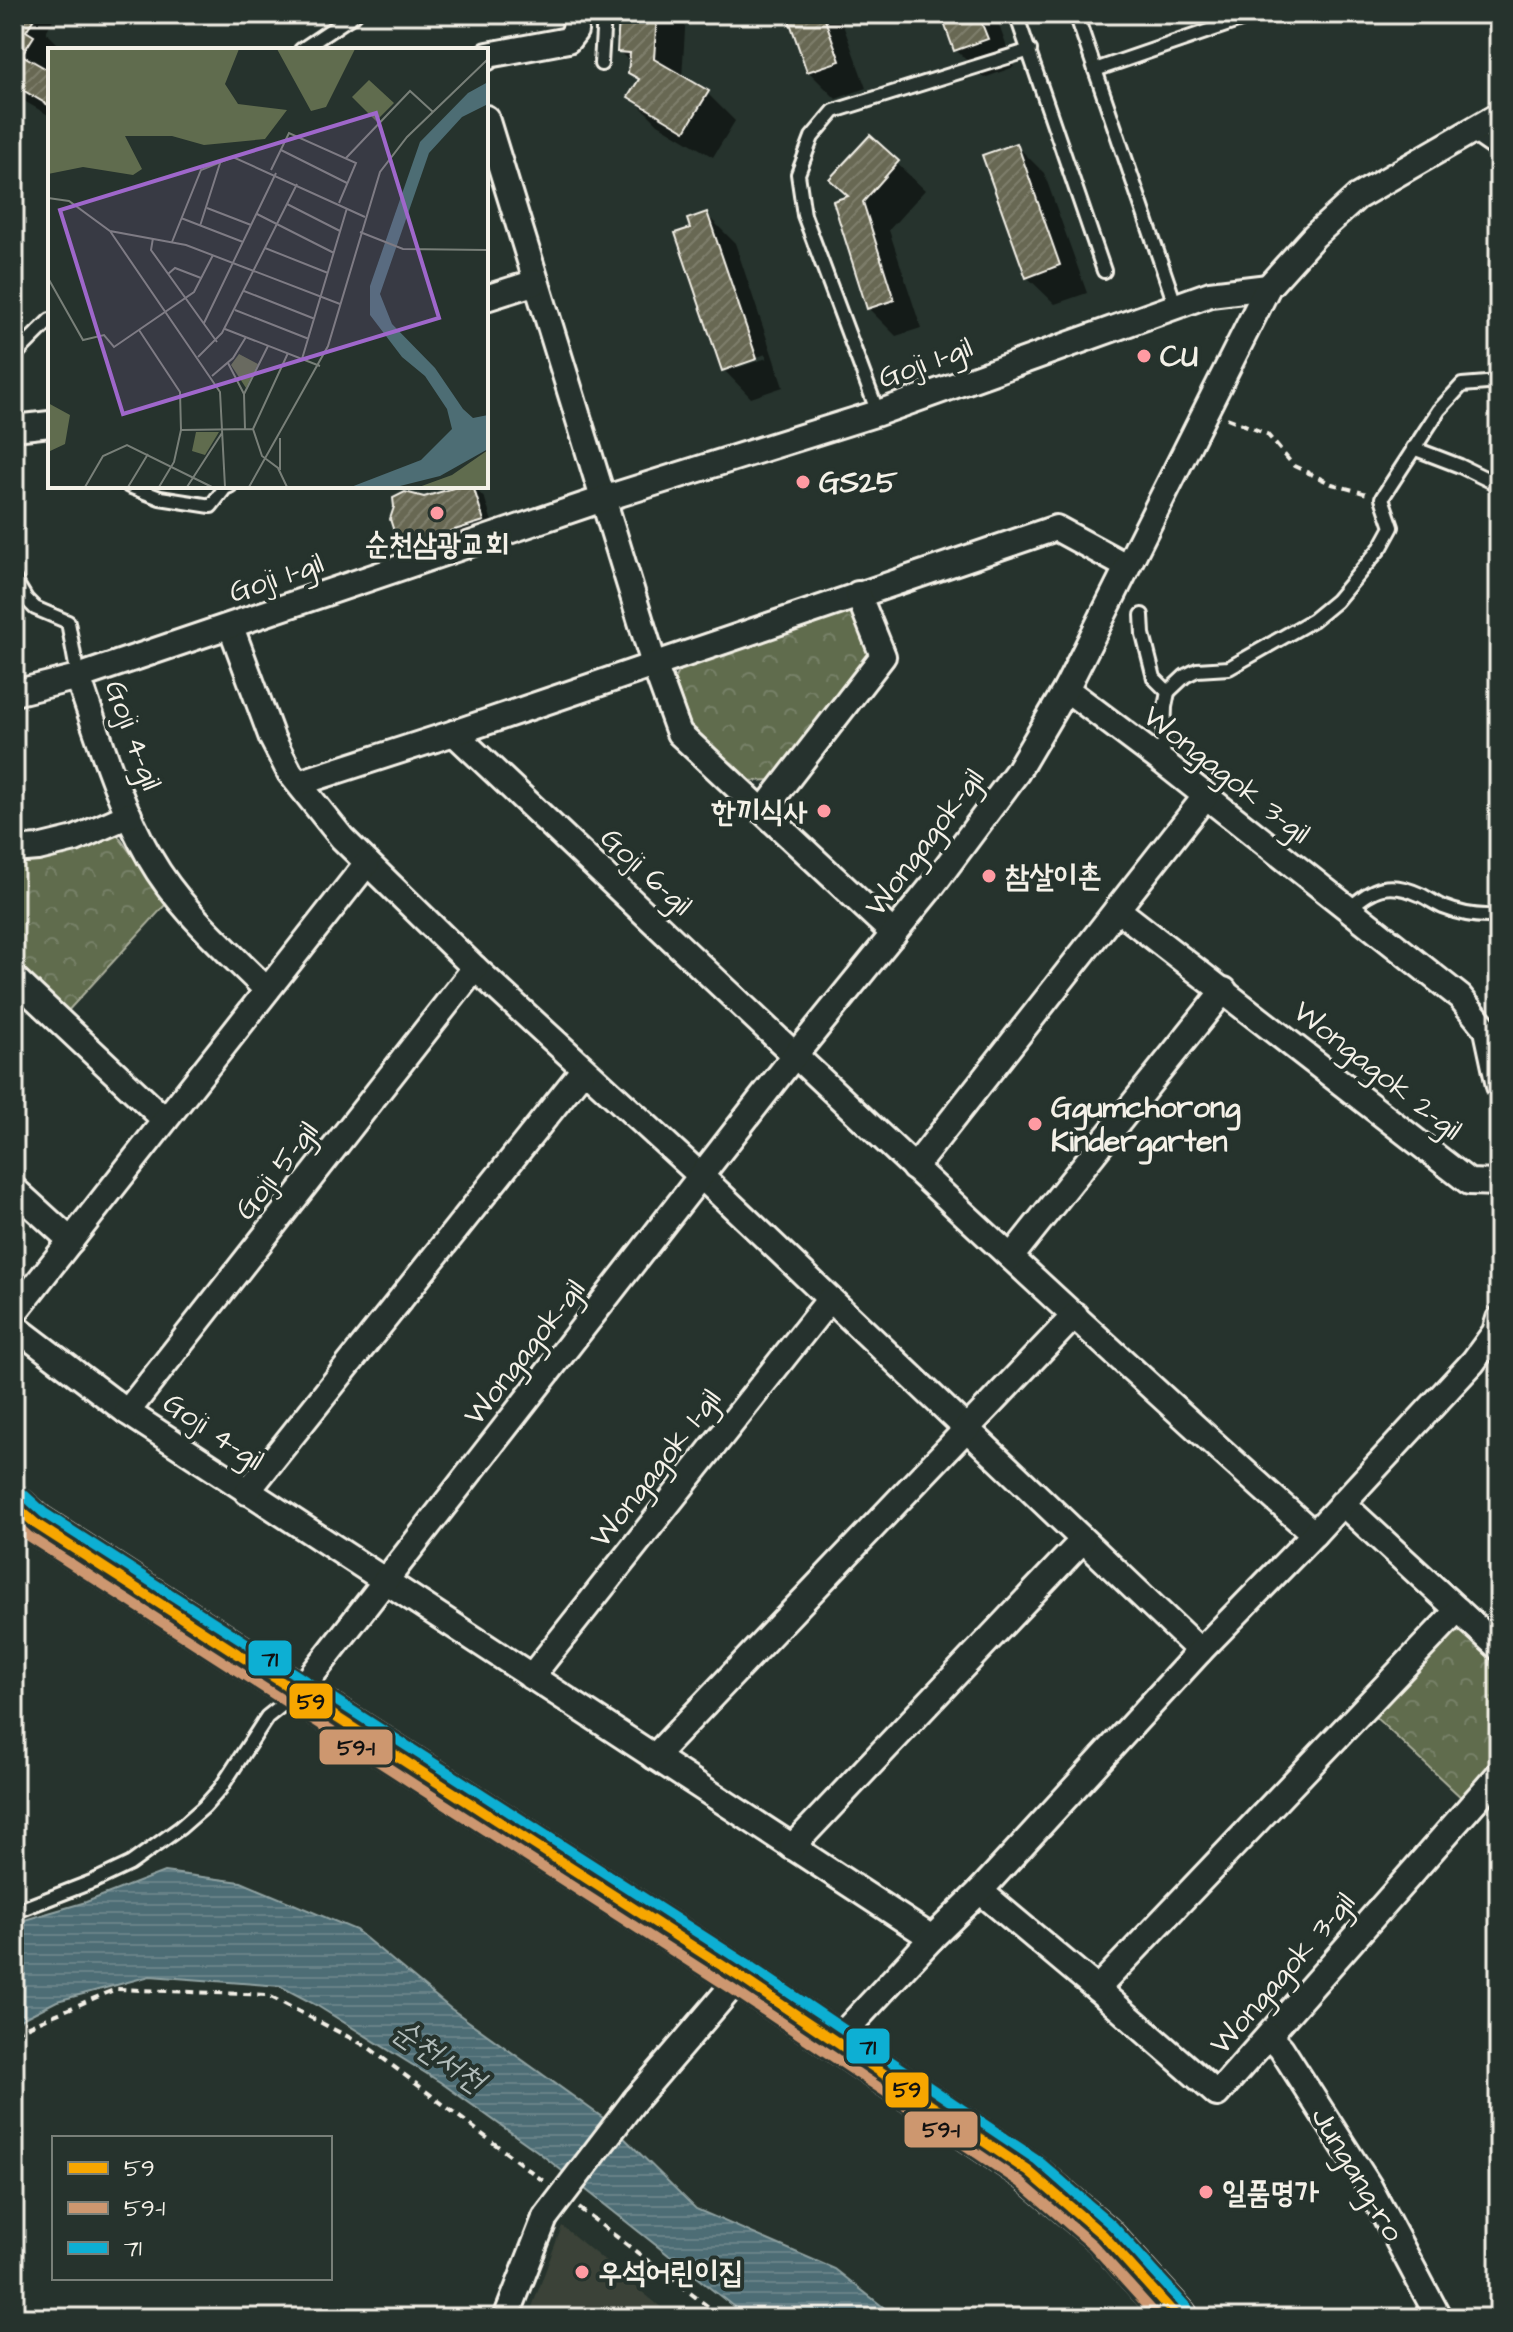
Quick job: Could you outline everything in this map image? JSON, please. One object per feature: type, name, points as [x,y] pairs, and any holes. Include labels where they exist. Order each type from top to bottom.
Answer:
[{"type":"main road","points":[[14,1505],[49,1533],[740,1977],[1028,2171],[1103,2235],[1178,2318]]},
{"type":"street","points":[[488,55],[568,40],[575,31],[576,14]]},
{"type":"street","name":"Wongagok-gil","points":[[298,1693],[795,1055],[894,934],[1017,772],[1066,689],[1268,287],[1314,236],[1357,197],[1499,115]]},
{"type":"street","points":[[488,125],[654,664],[679,733],[894,934]]},
{"type":"street","points":[[488,297],[536,282]]},
{"type":"street","name":"Goji 1-gil","points":[[14,693],[78,677],[603,499],[878,413],[1210,294],[1268,287]]},
{"type":"street","points":[[14,428],[47,428]]},
{"type":"street","points":[[299,783],[1056,528],[1126,566]]},
{"type":"street","points":[[763,811],[883,656],[858,594]]},
{"type":"street","points":[[231,627],[272,738],[290,773],[342,838],[475,968],[701,1176],[1200,1651]]},
{"type":"street","name":"Goji 4-gil","points":[[78,677],[129,815],[150,859],[177,898],[201,925],[267,990]]},
{"type":"street","name":"Wongagok 3-gil","points":[[1066,689],[1460,997],[1487,1030],[1499,1086]]},
{"type":"street","name":"Goji 6-gil","points":[[454,733],[795,1055]]},
{"type":"street","points":[[914,1168],[1205,797]]},
{"type":"street","name":"Goji 4-gil","points":[[14,850],[75,839],[129,815]]},
{"type":"street","points":[[14,1313],[367,863]]},
{"type":"street","name":"Wongagok 2-gil","points":[[1117,909],[1469,1182],[1499,1183]]},
{"type":"street","name":"Goji 5-gil","points":[[127,1412],[475,968]]},
{"type":"street","points":[[14,978],[165,1120]]},
{"type":"street","points":[[1011,1257],[1224,990]]},
{"type":"street","points":[[795,1055],[1314,1534]]},
{"type":"street","points":[[247,1492],[583,1070]]},
{"type":"street","points":[[14,1189],[71,1241]]},
{"type":"street","name":"Wongagok 1-gil","points":[[531,1677],[829,1300]]},
{"type":"street","points":[[654,1757],[1075,1315]]},
{"type":"street","points":[[835,2042],[980,1891],[1200,1651],[1314,1534],[1473,1362],[1495,1332],[1499,1319]]},
{"type":"street","name":"Goji 4-gil","points":[[14,1326],[127,1412],[385,1582]]},
{"type":"street","points":[[1342,1503],[1499,1648]]},
{"type":"street","points":[[792,1847],[1082,1541]]},
{"type":"street","points":[[385,1582],[932,1938]]},
{"type":"street","points":[[1097,1989],[1458,1610]]},
{"type":"street","name":"Wongagok 3-gil","points":[[980,1891],[1217,2094],[1499,1774]]},
{"type":"street","points":[[506,2318],[545,2218],[635,2100],[740,1977]]},
{"type":"street","name":"Jungang-ro","points":[[1269,2036],[1281,2048],[1369,2186],[1439,2318]]},
{"type":"lane","points":[[304,48],[355,14]]},
{"type":"lane","points":[[601,64],[604,14]]},
{"type":"lane","points":[[1016,14],[1104,271]]},
{"type":"lane","points":[[1076,14],[1176,307]]},
{"type":"lane","points":[[1095,70],[1258,14]]},
{"type":"lane","points":[[878,413],[804,215],[798,174],[812,137],[834,111],[1030,50]]},
{"type":"lane","points":[[1470,133],[1499,153]]},
{"type":"lane","points":[[14,356],[48,322]]},
{"type":"lane","points":[[1163,762],[1165,707],[1168,692],[1175,683],[1197,670],[1229,668],[1245,661],[1313,620],[1336,601],[1381,547],[1392,527],[1382,498],[1439,410],[1462,385],[1499,382]]},
{"type":"lane","points":[[1413,448],[1499,485]]},
{"type":"lane","points":[[134,488],[160,498],[211,506],[225,488]]},
{"type":"lane","points":[[14,579],[35,608],[68,622],[78,677]]},
{"type":"lane","points":[[1142,615],[1143,634],[1154,678],[1168,692]]},
{"type":"lane","points":[[1348,910],[1373,890],[1386,887],[1402,888],[1462,913],[1486,917],[1499,915]]},
{"type":"lane","points":[[14,1912],[130,1864],[180,1828],[220,1789],[267,1717],[298,1693]]},
{"type":"path","points":[[1206,411],[1267,434],[1294,466],[1332,484],[1382,498]]},
{"type":"path","points":[[14,2032],[116,1989],[267,1995],[368,2047],[546,2182]]},
{"type":"path","points":[[571,2202],[723,2318]]},
{"type":"shaded area","name":"우석어린이집","points":[[562,2226],[674,2318],[528,2318]]},
{"type":"green space","points":[[854,608],[870,651],[869,658],[771,780],[751,781],[691,726],[674,679],[684,662]]},
{"type":"green space","points":[[113,829],[167,903],[65,1014],[14,968],[14,855]]},
{"type":"green space","points":[[1464,1632],[1499,1665],[1499,1762],[1464,1800],[1374,1716],[1447,1633]]},
{"type":"water","name":"순천서천","points":[[164,1872],[241,1882],[356,1930],[450,2008],[606,2120],[696,2209],[835,2269],[897,2318],[748,2318],[537,2151],[440,2082],[280,1986],[150,1976],[57,2001],[14,2023],[14,1923],[86,1902]]},
{"type":"building","points":[[14,14],[37,14],[26,31],[34,36],[22,55],[48,70],[48,105],[14,85]]},
{"type":"building","points":[[619,14],[657,14],[654,59],[709,91],[685,131],[628,97],[639,79],[628,73],[630,53],[617,52]]},
{"type":"building","points":[[787,14],[823,14],[840,61],[807,72]]},
{"type":"building","points":[[941,14],[978,14],[988,39],[954,51]]},
{"type":"building","points":[[870,135],[899,161],[863,202],[894,300],[867,309],[833,201],[848,196],[829,179]]},
{"type":"building","points":[[1017,143],[1060,265],[1026,278],[982,155]]},
{"type":"building","points":[[707,212],[757,359],[722,371],[675,233],[690,228],[687,219]]},
{"type":"building","name":"순천삼광교회","points":[[453,488],[474,488],[484,521],[399,547],[390,519],[393,498],[405,492],[424,497]]},
{"type":"transit line","name":"71","points":[[23,1494],[44,1513],[748,1965],[1036,2159],[1113,2226],[1188,2309]]},
{"type":"transit line","name":"59","points":[[14,1505],[36,1524],[740,1977],[1028,2171],[1103,2235],[1178,2318]]},
{"type":"transit line","name":"59-1","points":[[14,1523],[28,1536],[732,1989],[1020,2182],[1093,2245],[1159,2318]]},
{"type":"place","name":"CU","points":[[1144,356]]},
{"type":"place","name":"GS25","points":[[803,482]]},
{"type":"place","name":"순천삼광교회","points":[[437,513]]},
{"type":"place","name":"한끼식사","points":[[824,811]]},
{"type":"place","name":"참살이촌","points":[[989,876]]},
{"type":"place","name":"Ggumchorong Kindergarten","points":[[1035,1124]]},
{"type":"place","name":"일품명가","points":[[1206,2192]]},
{"type":"place","name":"우석어린이집","points":[[582,2272]]}]
